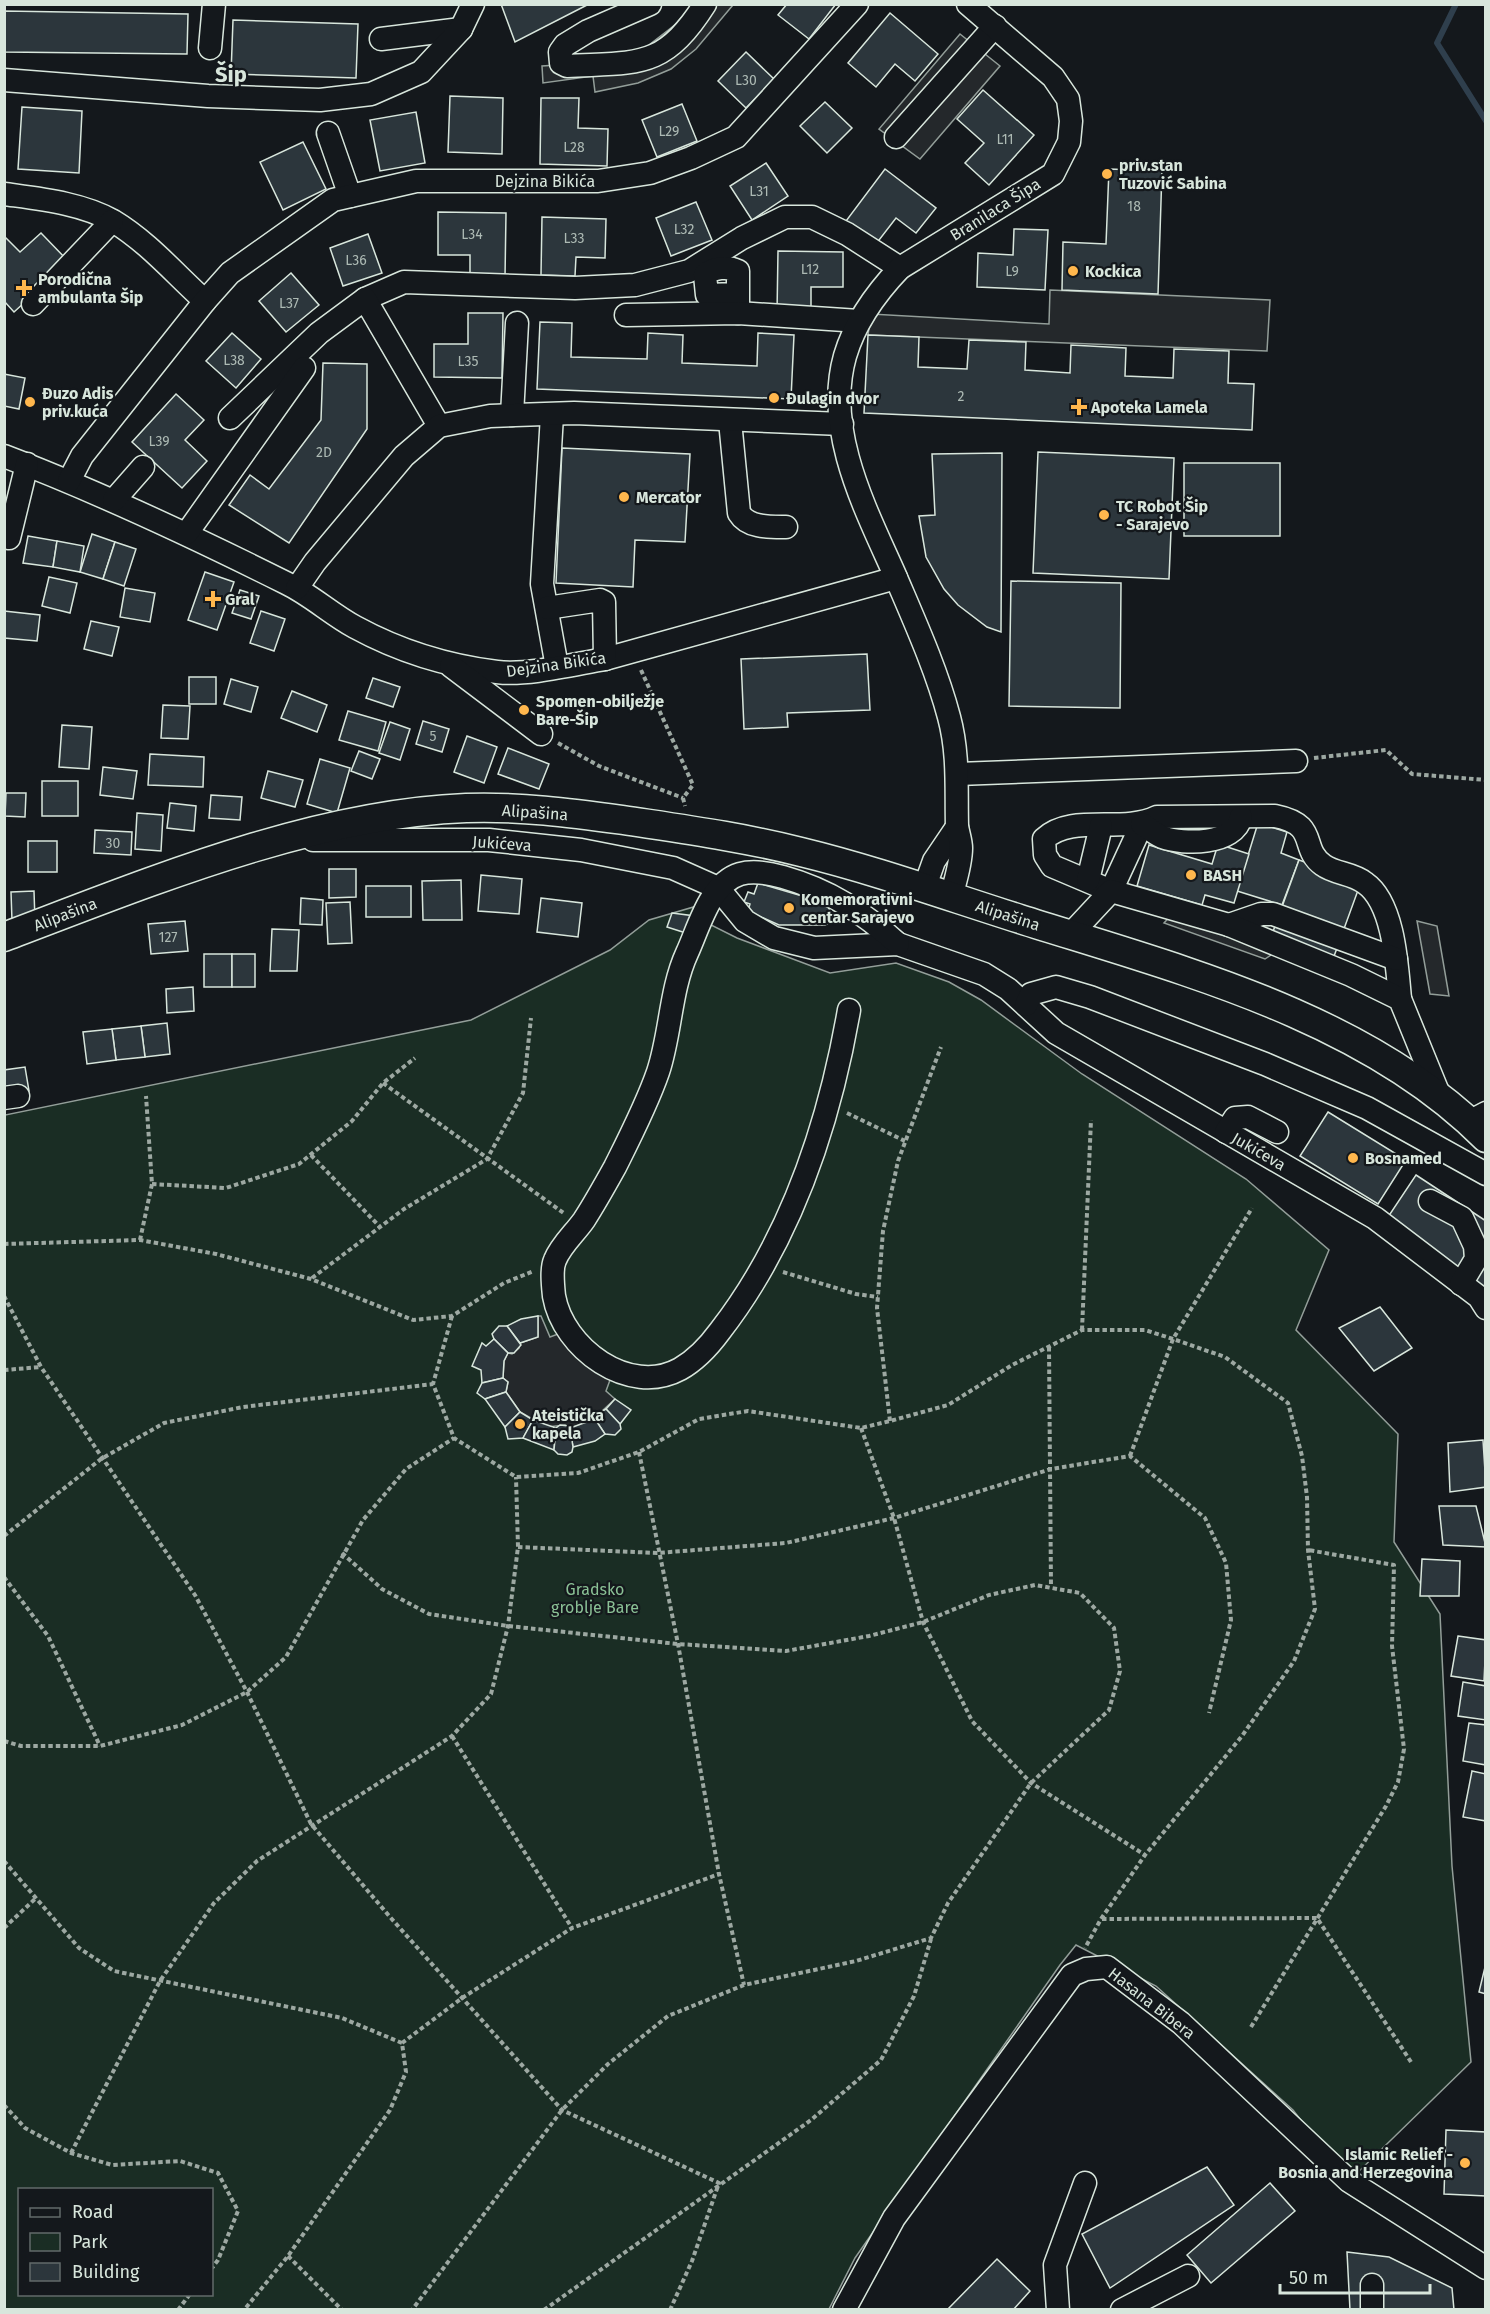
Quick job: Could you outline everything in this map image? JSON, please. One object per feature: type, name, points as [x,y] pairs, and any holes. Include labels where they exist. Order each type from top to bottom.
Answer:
[{"type":"main road","name":"Alipašina","points":[[4,937],[104,899],[281,840],[384,816],[466,808],[554,812],[738,838],[801,852],[1153,961],[1265,1001],[1358,1044],[1480,1124]]},
{"type":"street","points":[[210,48],[214,4]]},
{"type":"street","points":[[4,80],[208,96],[320,100],[371,94],[421,72],[461,29],[473,4]]},
{"type":"street","points":[[650,4],[574,38],[560,52],[561,63],[567,66],[632,62],[661,54],[688,31],[705,4]]},
{"type":"street","name":"Dejzina Bikića","points":[[69,481],[82,456],[205,301],[230,273],[333,200],[416,181],[598,182],[650,173],[692,158],[736,137],[857,4]]},
{"type":"street","name":"Branilaca Šipa","points":[[842,424],[840,391],[845,356],[859,321],[881,288],[900,268],[1053,174],[1069,142],[1071,121],[1068,99],[1053,77],[968,4]]},
{"type":"street","points":[[896,137],[995,26]]},
{"type":"street","points":[[381,39],[461,29]]},
{"type":"street","points":[[328,133],[350,196]]},
{"type":"street","points":[[4,194],[68,204],[112,221],[168,264],[205,301]]},
{"type":"street","points":[[230,418],[319,333],[365,299],[404,282],[576,288],[635,285],[689,271],[742,238],[785,216],[812,217],[847,234],[900,268]]},
{"type":"street","points":[[33,304],[112,221]]},
{"type":"street","points":[[365,299],[438,426]]},
{"type":"street","points":[[626,315],[738,303],[859,321]]},
{"type":"street","points":[[512,415],[517,323]]},
{"type":"street","points":[[187,533],[304,368]]},
{"type":"street","points":[[297,588],[315,562],[404,456],[438,426],[490,416],[574,413],[842,424],[849,461],[863,502],[919,631],[950,718],[958,774],[957,827],[961,848],[951,897]]},
{"type":"street","points":[[552,415],[542,584],[557,667]]},
{"type":"street","points":[[730,421],[739,513],[742,518],[757,525],[786,527]]},
{"type":"street","name":"Dejzina Bikića","points":[[4,456],[69,481],[187,533],[297,588],[355,627],[401,648],[447,663],[500,673],[605,659],[896,578]]},
{"type":"street","points":[[9,538],[27,464]]},
{"type":"street","points":[[114,500],[142,467]]},
{"type":"street","points":[[547,608],[600,600],[604,602],[605,659]]},
{"type":"street","points":[[447,663],[542,734]]},
{"type":"street","points":[[958,774],[1296,761]]},
{"type":"street","name":"Alipašina","points":[[1142,824],[1157,817],[1275,816],[1291,819],[1299,825],[1310,841],[1316,857],[1323,865],[1356,877],[1375,891],[1382,903],[1396,959],[1400,999],[1440,1097]]},
{"type":"street","points":[[1070,935],[1111,891],[1142,824],[1065,826],[1044,839],[1045,855],[1052,866],[1111,891],[1229,925],[1352,975],[1400,999]]},
{"type":"street","points":[[1088,880],[1101,826]]},
{"type":"street","points":[[924,889],[934,861],[957,827]]},
{"type":"street","name":"Jukićeva","points":[[281,840],[489,840],[581,850],[673,868],[718,888],[745,921],[782,940],[814,948],[898,944],[984,974],[995,979],[1056,1033],[1375,1218],[1479,1297],[1485,1308]]},
{"type":"street","name":"Jukićeva","points":[[718,888],[740,874],[754,872],[765,872],[799,882],[851,905],[898,944]]},
{"type":"street","points":[[718,888],[681,966],[658,1071],[616,1164],[580,1225],[553,1262],[555,1297],[562,1320],[572,1337],[596,1360],[616,1371],[657,1376],[679,1370],[705,1349],[765,1266],[801,1188],[829,1104],[849,1010]]},
{"type":"street","points":[[1229,925],[1261,914],[1273,914],[1396,959]]},
{"type":"street","points":[[1026,1005],[1031,994],[1056,987],[1090,997],[1264,1064],[1367,1108],[1485,1174]]},
{"type":"street","points":[[1226,1132],[1235,1118],[1248,1117],[1277,1132]]},
{"type":"street","points":[[1430,1201],[1462,1218],[1475,1246],[1476,1259],[1461,1284]]},
{"type":"street","name":"Hasana Bibera","points":[[844,2310],[894,2218],[1072,1975],[1086,1969],[1107,1967],[1181,2023],[1349,2181],[1485,2268]]},
{"type":"street","points":[[1058,2310],[1055,2265],[1084,2183]]},
{"type":"street","points":[[1122,2310],[1188,2276]]},
{"type":"street","points":[[1372,2285],[1372,2310]]},
{"type":"path","points":[[632,650],[693,785]]},
{"type":"path","points":[[542,734],[599,766],[683,798]]},
{"type":"path","points":[[1296,761],[1386,750],[1412,774],[1485,780]]},
{"type":"path","points":[[311,1279],[404,1209],[487,1159],[523,1093],[531,1018]]},
{"type":"path","points":[[890,1421],[878,1297],[883,1231],[898,1161],[941,1047]]},
{"type":"path","points":[[152,1184],[226,1188],[299,1164],[352,1121],[383,1083],[415,1058]]},
{"type":"path","points":[[383,1083],[580,1225]]},
{"type":"path","points":[[140,1240],[152,1184],[146,1096]]},
{"type":"path","points":[[829,1104],[905,1141]]},
{"type":"path","points":[[1082,1330],[1090,1120]]},
{"type":"path","points":[[311,1155],[380,1227]]},
{"type":"path","points":[[1130,1456],[1173,1339],[1252,1208]]},
{"type":"path","points":[[4,1244],[140,1240],[216,1254],[311,1279],[413,1320],[452,1316],[504,1283],[531,1272],[553,1268]]},
{"type":"path","points":[[765,1266],[856,1294],[878,1297]]},
{"type":"path","points":[[4,1296],[41,1367],[195,1595],[247,1692],[311,1824],[562,2110],[720,2183]]},
{"type":"path","points":[[452,1316],[434,1384],[454,1438],[516,1477],[578,1473],[639,1452],[699,1419],[748,1411],[861,1428],[890,1421],[948,1405],[1012,1365],[1082,1330],[1145,1330],[1225,1357],[1288,1403],[1302,1456],[1307,1497],[1308,1551],[1315,1609],[1294,1661],[1242,1736],[1145,1855],[1101,1919],[1082,1953],[1086,1969]]},
{"type":"path","points":[[1049,1347],[1051,1587]]},
{"type":"path","points":[[4,1371],[41,1367]]},
{"type":"path","points":[[4,1536],[102,1459],[164,1423],[243,1407],[434,1384]]},
{"type":"path","points":[[861,1428],[894,1518],[923,1622],[972,1721],[1031,1783],[1145,1855]]},
{"type":"path","points":[[4,1741],[21,1746],[100,1746],[182,1725],[247,1692],[286,1657],[363,1520],[406,1469],[454,1438]]},
{"type":"path","points":[[639,1452],[657,1554],[678,1644],[720,1874],[744,1985]]},
{"type":"path","points":[[519,1548],[657,1554],[786,1543],[894,1518],[1051,1469],[1130,1456],[1205,1518],[1226,1563],[1231,1620],[1209,1713]]},
{"type":"path","points":[[70,2153],[160,1981],[214,1903],[257,1862],[311,1824],[452,1736],[491,1694],[508,1626],[519,1548],[516,1477]]},
{"type":"path","points":[[1251,2027],[1386,1806],[1398,1782],[1404,1749],[1392,1646],[1394,1564],[1308,1551]]},
{"type":"path","points":[[342,1554],[381,1588],[429,1614],[508,1626],[678,1644],[786,1651],[869,1636],[923,1622],[989,1595],[1035,1585],[1080,1593],[1113,1628],[1120,1671],[1109,1710],[1031,1783],[948,1903],[931,1938],[914,1996],[881,2060],[811,2120],[544,2310]]},
{"type":"path","points":[[4,1577],[48,1636],[100,1746]]},
{"type":"path","points":[[452,1736],[572,1928]]},
{"type":"path","points":[[4,1861],[79,1948],[114,1971],[342,2018],[402,2043]]},
{"type":"path","points":[[402,2043],[462,1998],[572,1928],[720,1874]]},
{"type":"path","points":[[4,1928],[35,1899]]},
{"type":"path","points":[[1101,1919],[1317,1918]]},
{"type":"path","points":[[1317,1918],[1411,2062]]},
{"type":"path","points":[[412,2310],[562,2110],[608,2064],[668,2016],[744,1985],[856,1961],[931,1938]]},
{"type":"path","points":[[244,2310],[288,2256],[390,2110],[406,2072],[402,2043]]},
{"type":"path","points":[[4,2105],[25,2128],[70,2153],[112,2165],[180,2161],[218,2173],[238,2211],[218,2260],[213,2267]]},
{"type":"path","points":[[670,2310],[692,2260],[720,2183]]},
{"type":"path","points":[[288,2256],[342,2310]]},
{"type":"path","points":[[178,2310],[189,2296]]},
{"type":"green space","name":"Gradsko groblje Bare","points":[[697,906],[707,923],[737,938],[830,973],[896,963],[949,982],[981,1000],[1082,1074],[1246,1179],[1329,1250],[1296,1330],[1398,1434],[1394,1542],[1440,1614],[1452,1866],[1471,2062],[1349,2181],[1293,2110],[1156,1986],[1076,1945],[855,2258],[829,2309],[5,2310],[5,1115],[471,1020],[610,950],[649,920]]},
{"type":"shaded area","points":[[692,5],[733,5],[696,49],[671,69],[638,83],[595,92],[593,76],[543,83],[542,66],[573,64],[645,48],[676,24]]},
{"type":"shaded area","points":[[960,34],[1000,66],[920,159],[879,129]]},
{"type":"shaded area","points":[[1050,290],[1270,300],[1267,351],[868,335],[871,314],[1049,324]]},
{"type":"shaded area","points":[[1174,912],[1280,949],[1265,959],[1164,923]]},
{"type":"shaded area","points":[[1417,921],[1437,926],[1449,996],[1430,994]]},
{"type":"shaded area","points":[[538,1316],[541,1316],[550,1337],[558,1334],[614,1369],[606,1391],[615,1399],[588,1424],[570,1428],[565,1425],[547,1427],[520,1412],[506,1392],[508,1382],[503,1378],[504,1361],[508,1353],[512,1354],[519,1348],[520,1343],[538,1337]]},
{"type":"building","points":[[501,4],[589,4],[515,42]]},
{"type":"building","points":[[787,4],[836,4],[809,39],[778,15]]},
{"type":"building","points":[[4,11],[188,14],[187,54],[4,52]]},
{"type":"building","points":[[890,13],[938,54],[915,81],[895,64],[876,87],[848,63]]},
{"type":"building","points":[[233,20],[358,24],[356,78],[231,74]]},
{"type":"building","points":[[746,52],[774,79],[746,108],[718,81]]},
{"type":"building","points":[[983,90],[1034,135],[989,185],[965,163],[984,143],[957,119]]},
{"type":"building","points":[[450,96],[503,98],[502,154],[448,152]]},
{"type":"building","points":[[541,98],[579,98],[578,128],[608,129],[607,166],[540,164]]},
{"type":"building","points":[[825,102],[852,128],[827,153],[800,126]]},
{"type":"building","points":[[682,104],[697,141],[657,157],[642,120]]},
{"type":"building","points":[[22,107],[82,111],[79,173],[18,169]]},
{"type":"building","points":[[416,112],[425,163],[380,171],[370,120]]},
{"type":"building","points":[[303,142],[326,189],[283,210],[260,162]]},
{"type":"building","points":[[766,163],[788,196],[752,220],[730,186]]},
{"type":"building","points":[[885,169],[936,208],[916,233],[896,218],[876,244],[846,221]]},
{"type":"building","points":[[1109,169],[1162,171],[1158,294],[1062,290],[1063,242],[1106,244]]},
{"type":"building","points":[[696,202],[712,240],[671,256],[656,218]]},
{"type":"building","points":[[438,212],[506,213],[505,278],[470,277],[470,255],[438,255]]},
{"type":"building","points":[[542,217],[606,219],[605,258],[576,257],[575,276],[541,275]]},
{"type":"building","points":[[1014,229],[1048,230],[1045,290],[977,287],[978,253],[1013,255]]},
{"type":"building","points":[[41,233],[69,262],[14,312],[4,301],[4,236],[20,252]]},
{"type":"building","points":[[368,234],[382,273],[343,286],[330,248]]},
{"type":"building","points":[[778,251],[843,252],[843,287],[811,287],[811,313],[777,313]]},
{"type":"building","points":[[291,273],[319,305],[286,332],[259,301]]},
{"type":"building","points":[[468,313],[503,313],[502,378],[434,377],[434,344],[468,344]]},
{"type":"building","points":[[540,322],[572,323],[571,357],[647,359],[648,333],[683,335],[682,363],[757,366],[758,333],[794,335],[791,399],[537,389]]},
{"type":"building","points":[[232,333],[261,359],[236,388],[206,361]]},
{"type":"building","points":[[868,335],[919,337],[918,367],[967,369],[969,340],[1026,342],[1025,370],[1070,373],[1071,345],[1126,348],[1125,376],[1173,378],[1174,349],[1229,351],[1228,383],[1254,384],[1252,430],[864,413]]},
{"type":"building","points":[[323,363],[367,364],[367,429],[289,543],[229,505],[250,475],[269,489],[321,420]]},
{"type":"building","points":[[4,374],[25,378],[19,409],[4,406]]},
{"type":"building","points":[[176,394],[204,420],[185,440],[207,461],[182,488],[132,442]]},
{"type":"building","name":"Mercator","points":[[562,448],[690,454],[685,542],[635,540],[633,587],[556,583]]},
{"type":"building","name":"TC Robot Šip - Sarajevo","points":[[1038,452],[1174,458],[1169,579],[1033,573]]},
{"type":"building","points":[[1002,453],[1001,632],[987,627],[958,605],[944,589],[926,557],[919,516],[935,515],[932,454]]},
{"type":"building","points":[[1184,463],[1280,463],[1280,536],[1184,536]]},
{"type":"building","points":[[92,534],[115,542],[103,579],[80,572]]},
{"type":"building","points":[[28,536],[57,541],[53,567],[23,563]]},
{"type":"building","points":[[57,541],[84,546],[80,572],[53,567]]},
{"type":"building","points":[[115,542],[136,549],[124,586],[103,579]]},
{"type":"building","points":[[205,572],[234,582],[217,630],[188,620]]},
{"type":"building","points":[[49,577],[77,583],[70,613],[42,606]]},
{"type":"building","points":[[1011,581],[1121,583],[1120,708],[1009,706]]},
{"type":"building","points":[[125,588],[155,593],[150,622],[120,617]]},
{"type":"building","points":[[240,590],[259,596],[251,619],[232,613]]},
{"type":"building","points":[[4,611],[40,615],[37,641],[4,638]]},
{"type":"building","points":[[261,611],[285,619],[274,651],[250,643]]},
{"type":"building","points":[[91,621],[119,627],[112,656],[84,649]]},
{"type":"building","points":[[867,654],[870,710],[787,713],[788,727],[744,729],[741,659]]},
{"type":"building","points":[[189,677],[216,677],[216,704],[189,704]]},
{"type":"building","points":[[373,678],[400,687],[393,707],[366,698]]},
{"type":"building","points":[[231,679],[258,687],[251,712],[224,704]]},
{"type":"building","points":[[292,691],[327,705],[317,732],[281,718]]},
{"type":"building","points":[[163,705],[190,706],[188,739],[161,738]]},
{"type":"building","points":[[348,711],[386,722],[378,751],[339,740]]},
{"type":"building","points":[[423,721],[449,729],[442,752],[416,744]]},
{"type":"building","points":[[390,722],[410,729],[400,760],[379,753]]},
{"type":"building","points":[[62,725],[92,727],[89,769],[59,767]]},
{"type":"building","points":[[467,736],[497,747],[484,783],[454,772]]},
{"type":"building","points":[[508,748],[549,764],[539,789],[498,774]]},
{"type":"building","points":[[359,751],[380,759],[372,779],[351,771]]},
{"type":"building","points":[[150,754],[204,757],[203,787],[148,785]]},
{"type":"building","points":[[320,759],[350,768],[337,813],[307,804]]},
{"type":"building","points":[[103,767],[137,771],[133,799],[100,795]]},
{"type":"building","points":[[268,771],[303,780],[295,807],[261,798]]},
{"type":"building","points":[[42,781],[78,781],[78,816],[42,816]]},
{"type":"building","points":[[6,793],[26,793],[25,817],[5,816]]},
{"type":"building","points":[[211,795],[242,797],[240,820],[209,818]]},
{"type":"building","points":[[170,803],[196,806],[194,831],[167,828]]},
{"type":"building","points":[[137,813],[163,815],[161,851],[135,849]]},
{"type":"building","points":[[1258,823],[1287,832],[1281,853],[1299,860],[1282,905],[1237,891]]},
{"type":"building","points":[[95,830],[132,832],[131,855],[94,853]]},
{"type":"building","points":[[28,841],[57,841],[57,872],[28,872]]},
{"type":"building","name":"BASH","points":[[1218,844],[1249,854],[1234,903],[1205,895],[1202,905],[1137,886],[1149,845],[1212,864]]},
{"type":"building","points":[[1299,860],[1361,882],[1333,959],[1271,937]]},
{"type":"building","points":[[329,869],[356,869],[356,897],[329,898]]},
{"type":"building","points":[[481,875],[522,879],[519,914],[478,911]]},
{"type":"building","points":[[461,880],[462,920],[423,920],[422,881]]},
{"type":"building","name":"Komemorativni centar Sarajevo","points":[[758,883],[826,903],[835,920],[825,925],[779,925],[748,911],[750,904],[744,902],[748,892],[754,894]]},
{"type":"building","points":[[366,886],[411,886],[411,917],[366,917]]},
{"type":"building","points":[[34,891],[35,921],[12,921],[11,892]]},
{"type":"building","points":[[301,898],[323,900],[322,925],[300,924]]},
{"type":"building","points":[[541,898],[582,903],[578,937],[537,932]]},
{"type":"building","points":[[350,902],[352,943],[328,944],[326,903]]},
{"type":"building","points":[[672,913],[695,916],[689,934],[667,927]]},
{"type":"building","points":[[185,921],[188,951],[151,954],[148,924]]},
{"type":"building","points":[[272,929],[299,930],[297,971],[270,971]]},
{"type":"building","points":[[204,954],[232,954],[232,987],[204,987]]},
{"type":"building","points":[[232,954],[255,954],[255,987],[232,987]]},
{"type":"building","points":[[193,987],[194,1011],[167,1013],[166,989]]},
{"type":"building","points":[[167,1023],[170,1054],[145,1057],[141,1026]]},
{"type":"building","points":[[141,1026],[145,1057],[116,1060],[112,1029]]},
{"type":"building","points":[[112,1029],[116,1060],[87,1064],[83,1032]]},
{"type":"building","points":[[25,1067],[29,1091],[4,1095],[4,1070]]},
{"type":"building","name":"Bosnamed","points":[[1328,1112],[1406,1160],[1378,1204],[1300,1156]]},
{"type":"building","points":[[1416,1175],[1486,1221],[1486,1288],[1386,1220]]},
{"type":"building","points":[[1380,1307],[1412,1348],[1374,1371],[1339,1328]]},
{"type":"building","points":[[538,1316],[538,1337],[520,1343],[507,1326],[521,1319]]},
{"type":"building","points":[[499,1326],[507,1326],[521,1345],[514,1353],[508,1353],[494,1339],[492,1334]]},
{"type":"building","points":[[494,1339],[508,1353],[504,1361],[503,1378],[482,1383],[481,1370],[472,1366],[482,1343],[486,1346]]},
{"type":"building","points":[[503,1378],[508,1382],[506,1392],[485,1399],[477,1393],[482,1383]]},
{"type":"building","points":[[506,1392],[520,1412],[505,1427],[485,1399]]},
{"type":"building","points":[[615,1399],[631,1410],[620,1424],[606,1409]]},
{"type":"building","points":[[606,1409],[620,1424],[621,1429],[615,1435],[605,1434],[595,1419],[597,1414]]},
{"type":"building","name":"Ateistička kapela","points":[[520,1412],[533,1420],[523,1438],[508,1439],[505,1427]]},
{"type":"building","points":[[595,1419],[605,1434],[595,1441],[573,1447],[570,1428]]},
{"type":"building","points":[[533,1420],[556,1428],[554,1450],[523,1438]]},
{"type":"building","points":[[560,1425],[570,1428],[573,1447],[572,1452],[567,1455],[558,1454],[554,1450],[556,1428]]},
{"type":"building","points":[[1483,1440],[1486,1487],[1450,1492],[1448,1443]]},
{"type":"building","points":[[1439,1506],[1476,1506],[1486,1547],[1443,1545]]},
{"type":"building","points":[[1422,1559],[1460,1561],[1459,1596],[1420,1596]]},
{"type":"building","points":[[1458,1636],[1486,1640],[1484,1681],[1451,1676]]},
{"type":"building","points":[[1463,1682],[1486,1686],[1486,1720],[1458,1716]]},
{"type":"building","points":[[1469,1723],[1486,1725],[1486,1765],[1463,1761]]},
{"type":"building","points":[[1472,1771],[1486,1774],[1486,1821],[1463,1817]]},
{"type":"building","points":[[1486,1963],[1486,1994],[1479,1992]]},
{"type":"building","name":"Islamic Relief - Bosnia and Herzegovina","points":[[1446,2130],[1486,2132],[1486,2196],[1444,2194]]},
{"type":"building","points":[[1207,2167],[1234,2205],[1110,2288],[1082,2234]]},
{"type":"building","points":[[1270,2183],[1295,2211],[1211,2283],[1187,2255]]},
{"type":"building","points":[[1347,2252],[1389,2257],[1452,2288],[1454,2310],[1350,2310]]},
{"type":"building","points":[[997,2259],[1030,2291],[1013,2310],[947,2310]]},
{"type":"waterway","points":[[1456,4],[1437,43],[1486,121]]},
{"type":"place","name":"priv.stan Tuzović Sabina","points":[[1107,174]]},
{"type":"place","name":"Kockica","points":[[1073,271]]},
{"type":"place","name":"Porodična ambulanta Šip","points":[[24,288]]},
{"type":"place","name":"Đulagin dvor","points":[[774,398]]},
{"type":"place","name":"Đuzo Adis priv.kuća","points":[[30,402]]},
{"type":"place","name":"Apoteka Lamela","points":[[1079,407]]},
{"type":"place","name":"Mercator","points":[[624,497]]},
{"type":"place","name":"TC Robot Šip - Sarajevo","points":[[1104,515]]},
{"type":"place","name":"Gral","points":[[213,599]]},
{"type":"place","name":"Spomen-obilježje Bare-Šip","points":[[524,710]]},
{"type":"place","name":"BASH","points":[[1191,875]]},
{"type":"place","name":"Komemorativni centar Sarajevo","points":[[789,908]]},
{"type":"place","name":"Bosnamed","points":[[1353,1158]]},
{"type":"place","name":"Ateistička kapela","points":[[520,1424]]},
{"type":"place","name":"Islamic Relief - Bosnia and Herzegovina","points":[[1465,2163]]},
{"type":"district","name":"Šip","points":[[231,74]]}]
